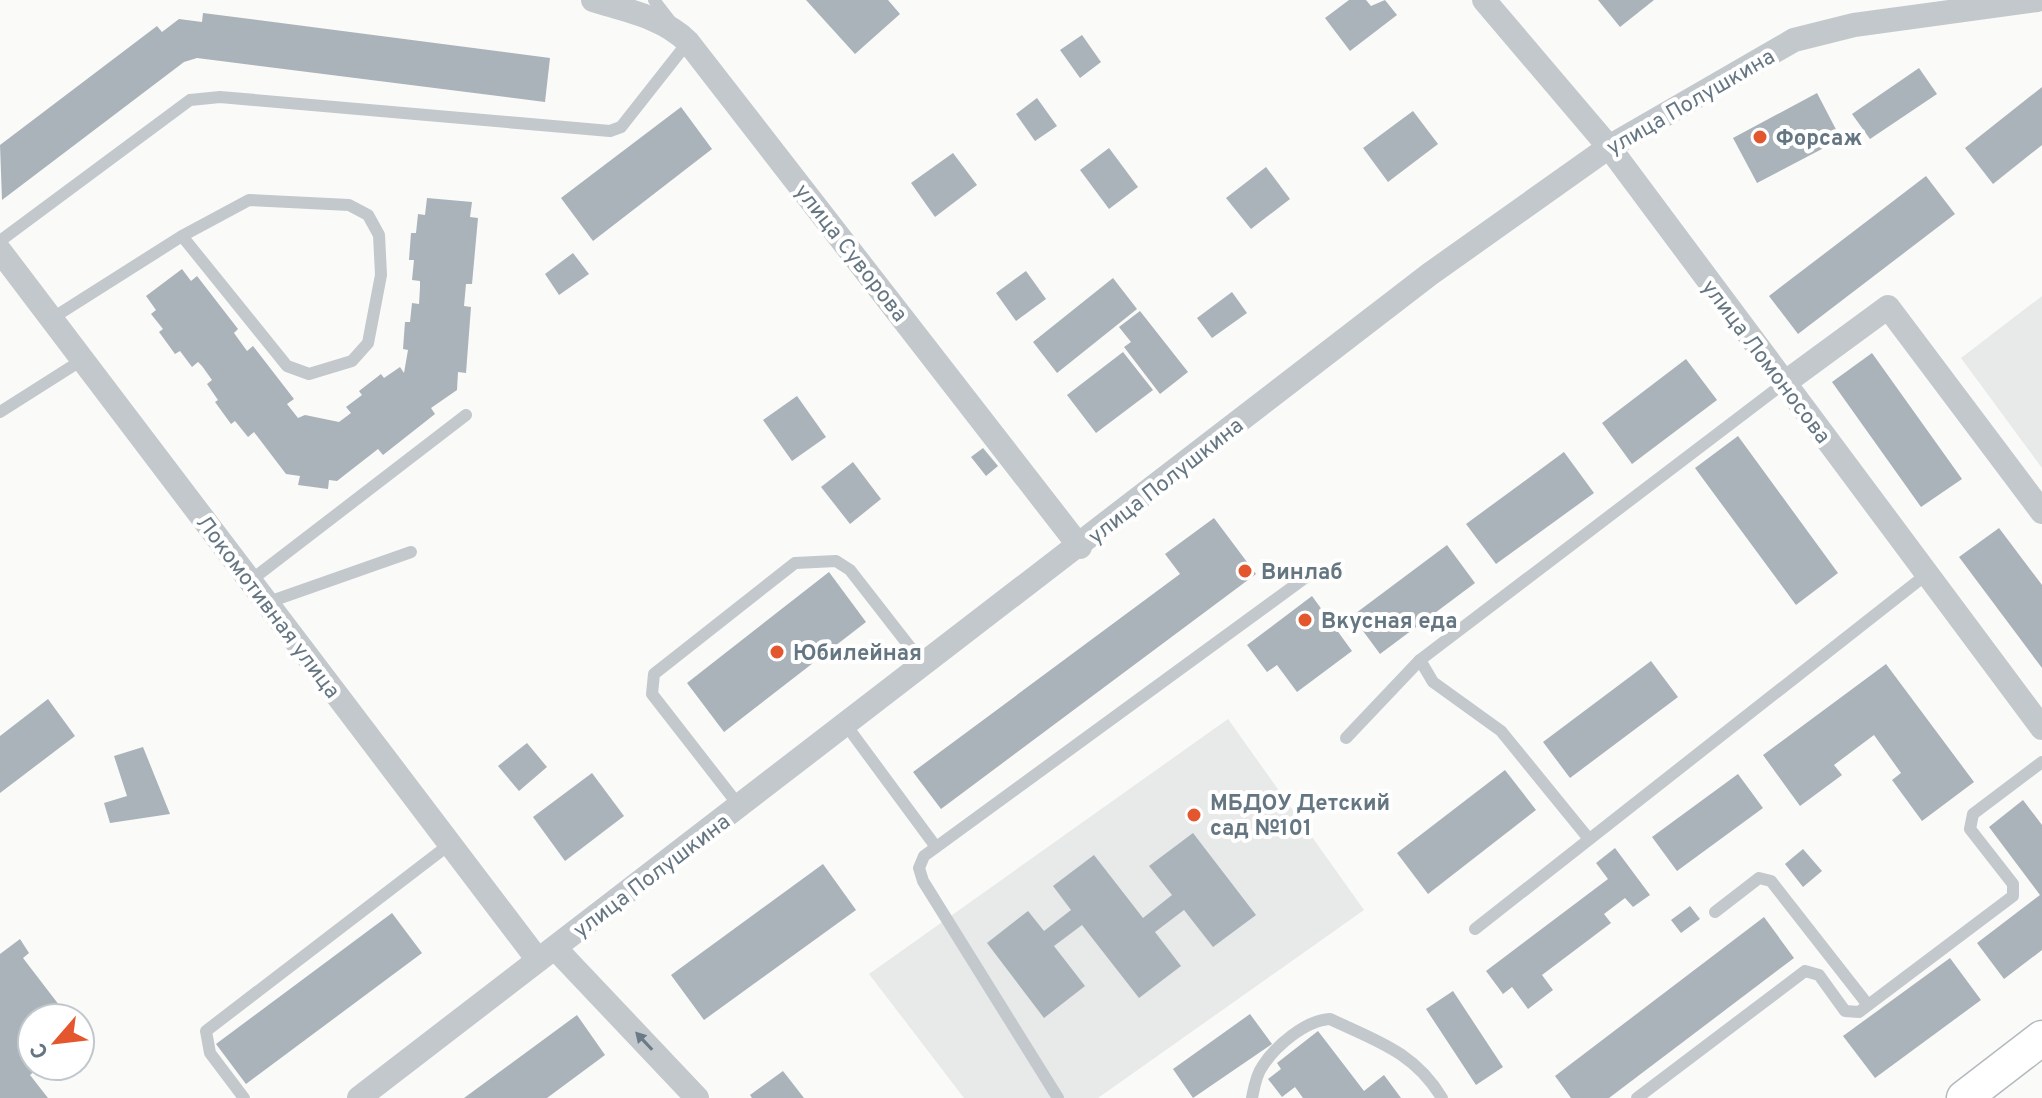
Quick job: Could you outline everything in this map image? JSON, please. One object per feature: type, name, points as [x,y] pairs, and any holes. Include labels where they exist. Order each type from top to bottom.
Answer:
[{"type":"main road","points":[[1964,1098],[2042,1038]]},
{"type":"street","points":[[593,0],[683,36]]},
{"type":"street","name":"улица Ломоносова","points":[[1484,0],[1609,147],[2042,728]]},
{"type":"street","name":"улица Полушкина","points":[[359,1098],[1080,547],[1430,274],[1609,147],[1794,40],[1854,25],[2037,0]]},
{"type":"street","name":"улица Суворова","points":[[683,36],[1080,547]]},
{"type":"street","name":"Локомотивная улица","points":[[0,251],[450,844],[547,954],[697,1098]]},
{"type":"street","points":[[1783,384],[1888,307],[2042,512]]},
{"type":"lane","points":[[0,241],[190,100],[220,97],[610,131],[621,127],[683,36],[654,0]]},
{"type":"lane","points":[[51,319],[182,236],[249,200],[349,205],[368,215],[379,235],[381,275],[368,343],[352,361],[309,374],[287,366],[182,236]]},
{"type":"lane","points":[[0,412],[82,360]]},
{"type":"lane","points":[[1346,738],[1420,660],[1783,384]]},
{"type":"lane","points":[[250,581],[466,415]]},
{"type":"lane","points":[[266,603],[411,552]]},
{"type":"lane","points":[[740,807],[652,694],[654,674],[795,563],[836,561],[850,570],[924,665]]},
{"type":"lane","points":[[1475,929],[1927,574]]},
{"type":"lane","points":[[1058,1098],[923,881],[919,868],[924,856],[1309,575]]},
{"type":"lane","points":[[1420,660],[1433,682],[1501,731],[1589,839]]},
{"type":"lane","points":[[846,725],[936,847]]},
{"type":"lane","points":[[1637,1098],[1805,971],[1819,975],[1845,1011],[1859,1012],[2013,896],[2013,884],[1970,829],[1969,821],[1973,814],[2042,762]]},
{"type":"lane","points":[[244,1098],[210,1053],[206,1031],[450,844]]},
{"type":"lane","points":[[1715,912],[1759,878],[1771,881],[1868,1005]]},
{"type":"lane","points":[[1252,1098],[1260,1068],[1279,1047],[1316,1020],[1330,1019],[1409,1057],[1429,1077],[1442,1098]]},
{"type":"shaded area","points":[[2042,296],[2042,468],[1961,358]]},
{"type":"shaded area","name":"МБДОУ Детский сад №101","points":[[1228,719],[1364,910],[1098,1098],[964,1098],[869,974]]},
{"type":"building","points":[[806,0],[888,0],[900,14],[855,54]]},
{"type":"building","points":[[1349,0],[1366,0],[1371,6],[1385,0],[1397,15],[1350,51],[1325,18]]},
{"type":"building","points":[[1598,0],[1654,0],[1620,27]]},
{"type":"building","points":[[203,13],[550,58],[545,102],[197,58],[184,62],[2,200],[0,145],[157,26],[162,32],[179,19],[202,22]]},
{"type":"building","points":[[1082,35],[1101,62],[1080,78],[1060,50]]},
{"type":"building","points":[[1919,68],[1937,94],[1870,139],[1852,114]]},
{"type":"building","points":[[2042,87],[2042,145],[1993,184],[1965,148]]},
{"type":"building","points":[[1817,93],[1841,139],[1757,183],[1733,138]]},
{"type":"building","points":[[1037,98],[1057,126],[1035,141],[1016,114]]},
{"type":"building","points":[[681,107],[712,149],[593,241],[561,198]]},
{"type":"building","points":[[1413,111],[1438,144],[1388,182],[1363,148]]},
{"type":"building","points":[[1109,148],[1138,187],[1109,209],[1080,170]]},
{"type":"building","points":[[953,153],[977,185],[935,217],[911,183]]},
{"type":"building","points":[[1266,167],[1290,199],[1251,229],[1226,198]]},
{"type":"building","points":[[1926,176],[1955,214],[1798,334],[1769,296]]},
{"type":"building","points":[[427,198],[472,202],[470,217],[478,218],[472,284],[466,284],[464,306],[471,307],[466,373],[458,372],[457,390],[431,408],[435,414],[383,455],[378,449],[337,481],[329,480],[328,489],[298,485],[300,476],[286,474],[254,432],[248,437],[235,421],[231,424],[215,402],[218,400],[207,384],[212,380],[202,366],[198,362],[192,367],[180,351],[175,354],[159,332],[163,329],[151,314],[156,310],[146,296],[182,269],[191,281],[197,276],[238,329],[234,333],[247,351],[253,346],[294,399],[287,404],[298,418],[305,415],[339,422],[351,413],[346,407],[362,395],[359,391],[381,374],[384,378],[400,367],[404,373],[408,350],[403,349],[405,322],[410,322],[412,303],[419,304],[420,287],[420,281],[412,280],[414,260],[409,260],[411,233],[416,233],[418,214],[425,215]]},
{"type":"building","points":[[573,253],[589,274],[559,295],[545,274]]},
{"type":"building","points":[[1026,271],[1046,299],[1016,321],[996,293]]},
{"type":"building","points":[[1113,278],[1137,309],[1057,373],[1033,342]]},
{"type":"building","points":[[1232,292],[1247,313],[1212,338],[1197,318]]},
{"type":"building","points":[[1140,311],[1188,372],[1160,394],[1124,347],[1131,342],[1119,327]]},
{"type":"building","points":[[1123,352],[1153,390],[1096,433],[1067,395]]},
{"type":"building","points":[[1872,353],[1962,479],[1921,507],[1832,382]]},
{"type":"building","points":[[1686,359],[1717,400],[1632,464],[1602,423]]},
{"type":"building","points":[[797,396],[826,437],[792,461],[763,420]]},
{"type":"building","points":[[1738,436],[1838,573],[1796,605],[1695,468]]},
{"type":"building","points":[[983,448],[998,466],[986,476],[971,457]]},
{"type":"building","points":[[1564,452],[1594,493],[1496,564],[1466,524]]},
{"type":"building","points":[[853,462],[881,499],[850,524],[821,487]]},
{"type":"building","points":[[1214,518],[1256,574],[941,809],[913,772],[1180,574],[1165,554]]},
{"type":"building","points":[[1999,528],[2042,585],[2042,668],[1959,557]]},
{"type":"building","points":[[1447,545],[1475,583],[1380,654],[1352,616]]},
{"type":"building","name":"Юбилейная","points":[[829,572],[866,622],[724,732],[687,683]]},
{"type":"building","points":[[1312,596],[1352,651],[1297,692],[1277,665],[1267,672],[1247,645]]},
{"type":"building","points":[[1651,661],[1678,697],[1570,778],[1543,742]]},
{"type":"building","points":[[1886,664],[1974,782],[1922,821],[1892,780],[1901,773],[1874,735],[1834,765],[1842,775],[1800,806],[1763,755]]},
{"type":"building","points":[[48,699],[75,736],[0,793],[0,736]]},
{"type":"building","points":[[527,743],[547,767],[519,791],[498,766]]},
{"type":"building","points":[[143,747],[170,814],[110,823],[104,803],[127,796],[114,756]]},
{"type":"building","points":[[1505,770],[1536,810],[1428,894],[1397,853]]},
{"type":"building","points":[[592,773],[624,816],[565,861],[533,817]]},
{"type":"building","points":[[1738,774],[1763,808],[1677,871],[1652,837]]},
{"type":"building","points":[[2023,800],[2042,825],[2042,950],[2004,979],[1977,943],[2040,895],[1989,827]]},
{"type":"building","points":[[1193,833],[1256,915],[1213,947],[1184,910],[1155,932],[1181,966],[1139,998],[1082,925],[1054,946],[1085,986],[1044,1018],[987,943],[1028,911],[1044,931],[1071,910],[1053,886],[1094,855],[1143,918],[1172,895],[1149,866]]},
{"type":"building","points":[[1615,848],[1650,895],[1633,907],[1625,898],[1604,914],[1611,923],[1542,975],[1553,990],[1528,1009],[1512,987],[1503,994],[1486,971],[1608,879],[1596,863]]},
{"type":"building","points":[[1803,849],[1822,871],[1803,887],[1785,864]]},
{"type":"building","points":[[823,864],[856,910],[704,1020],[671,975]]},
{"type":"building","points":[[1690,906],[1700,919],[1681,933],[1671,920]]},
{"type":"building","points":[[392,913],[422,953],[246,1084],[216,1044]]},
{"type":"building","points":[[1764,917],[1794,958],[1609,1098],[1571,1098],[1555,1076]]},
{"type":"building","points":[[20,939],[29,953],[23,958],[57,1002],[16,1002],[16,1082],[35,1082],[48,1098],[0,1098],[0,954]]},
{"type":"building","points":[[1950,958],[1981,1000],[1875,1078],[1843,1036]]},
{"type":"building","points":[[1453,991],[1503,1067],[1476,1085],[1426,1009]]},
{"type":"building","points":[[1250,1014],[1272,1044],[1193,1098],[1173,1069]]},
{"type":"building","points":[[577,1015],[605,1055],[547,1098],[464,1098]]},
{"type":"building","points":[[1318,1031],[1364,1091],[1384,1075],[1401,1098],[1303,1098],[1295,1087],[1282,1097],[1268,1079],[1281,1069],[1277,1063]]},
{"type":"building","points":[[783,1071],[804,1098],[752,1098],[750,1095]]},
{"type":"place","name":"Форсаж","points":[[1760,137]]},
{"type":"place","name":"Винлаб","points":[[1245,571]]},
{"type":"place","name":"Вкусная еда","points":[[1305,620]]},
{"type":"place","name":"Юбилейная","points":[[777,652]]},
{"type":"place","name":"МБДОУ Детский сад №101","points":[[1194,815]]}]
